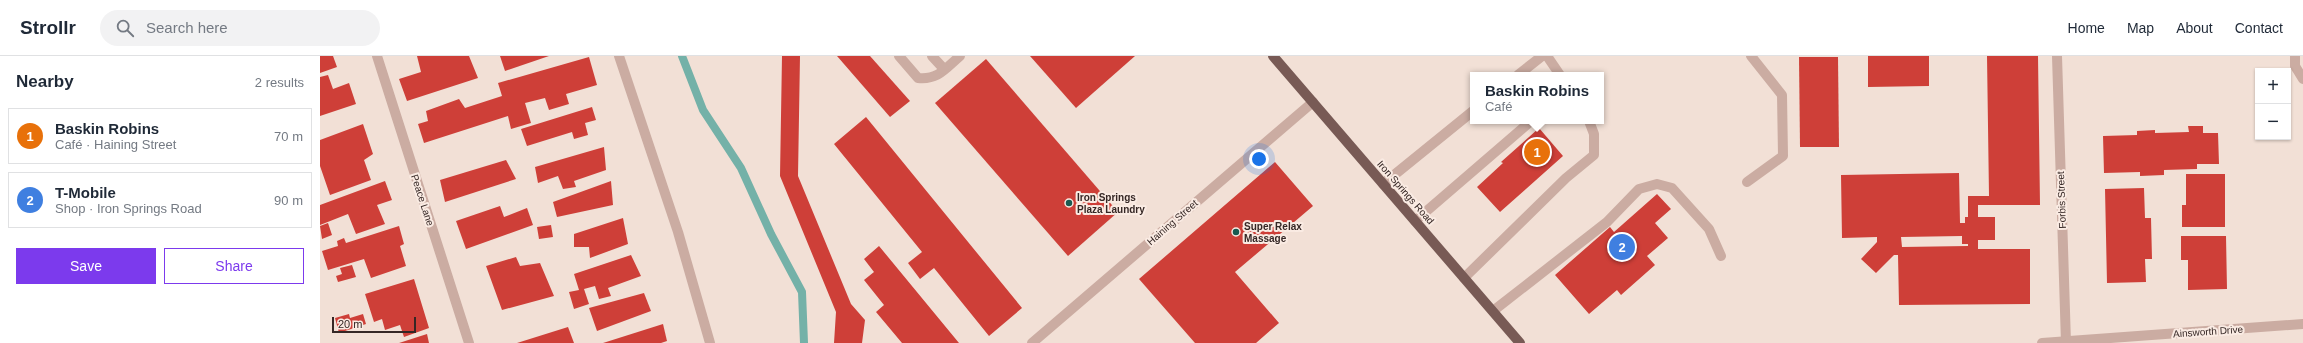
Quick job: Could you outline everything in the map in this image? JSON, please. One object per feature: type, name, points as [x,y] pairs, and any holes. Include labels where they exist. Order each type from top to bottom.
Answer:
[{"type":"main road","name":"Iron Springs Road","points":[[1273,56],[1520,343]]},
{"type":"street","name":"Peace Lane","points":[[377,56],[469,343]]},
{"type":"street","points":[[619,56],[678,232],[710,343]]},
{"type":"street","points":[[899,56],[918,78],[929,79],[937,76],[960,56]]},
{"type":"street","points":[[932,56],[944,69]]},
{"type":"street","points":[[1522,72],[1542,56]]},
{"type":"street","points":[[1547,56],[1558,72]]},
{"type":"street","points":[[1747,182],[1783,156],[1782,95],[1752,56]]},
{"type":"street","name":"Forbis Street","points":[[2056,56],[2066,342]]},
{"type":"street","points":[[2295,56],[2295,66],[2303,79]]},
{"type":"street","name":"Haining Street","points":[[1032,343],[1313,102]]},
{"type":"street","points":[[1383,184],[1470,113]]},
{"type":"street","points":[[1415,221],[1528,124]]},
{"type":"street","points":[[1464,278],[1561,183],[1594,155],[1594,134],[1590,124]]},
{"type":"street","points":[[1493,311],[1607,222],[1639,189],[1657,184],[1672,188],[1709,229],[1721,256]]},
{"type":"street","name":"Ainsworth Drive","points":[[2042,343],[2135,340],[2303,324]]},
{"type":"building","points":[[320,56],[333,56],[337,67],[320,73]]},
{"type":"building","points":[[417,56],[469,56],[478,78],[407,101],[399,79],[421,72]]},
{"type":"building","points":[[500,56],[549,56],[505,71]]},
{"type":"building","points":[[782,56],[800,56],[798,176],[851,304],[865,320],[862,343],[834,343],[836,312],[780,176]]},
{"type":"building","points":[[837,56],[870,56],[910,101],[890,117]]},
{"type":"building","points":[[1030,56],[1135,56],[1076,108]]},
{"type":"building","points":[[1868,56],[1929,56],[1929,86],[1868,87]]},
{"type":"building","points":[[1987,56],[2038,56],[2040,205],[1978,205],[1978,217],[1995,217],[1995,240],[1978,240],[1978,249],[2030,249],[2030,304],[1899,305],[1898,255],[1894,255],[1876,273],[1861,259],[1877,242],[1877,237],[1842,238],[1841,175],[1959,173],[1960,223],[1965,223],[1965,217],[1968,217],[1968,196],[1989,196]],"holes":[[[1962,236],[1962,244],[1968,244],[1968,246],[1902,247],[1901,237]]]},
{"type":"building","points":[[589,57],[597,85],[566,94],[569,104],[549,110],[545,98],[525,103],[531,123],[511,129],[508,116],[424,143],[418,124],[428,121],[426,111],[459,99],[465,108],[502,96],[498,83]]},
{"type":"building","points":[[1799,57],[1838,57],[1839,147],[1800,147]]},
{"type":"building","points":[[986,59],[1118,212],[1068,256],[935,103]]},
{"type":"building","points":[[328,75],[333,89],[349,83],[356,104],[320,116],[320,77]]},
{"type":"building","points":[[592,107],[596,120],[585,123],[588,135],[574,139],[572,132],[527,146],[521,129]]},
{"type":"building","points":[[866,117],[1022,308],[989,336],[934,268],[920,279],[908,263],[922,252],[834,144]]},
{"type":"building","points":[[363,124],[373,154],[364,160],[371,180],[330,195],[320,166],[320,140]]},
{"type":"building","points":[[2188,126],[2203,126],[2203,133],[2218,133],[2219,164],[2197,164],[2197,169],[2164,170],[2164,175],[2140,176],[2140,172],[2104,173],[2103,136],[2137,135],[2137,131],[2155,130],[2155,133],[2189,132]]},
{"type":"building","points":[[1539,128],[1563,156],[1500,212],[1477,187],[1503,163],[1501,162]]},
{"type":"building","points":[[604,147],[606,170],[574,181],[576,187],[563,189],[558,176],[538,183],[535,167]]},
{"type":"building","points":[[506,160],[516,179],[445,202],[440,180]]},
{"type":"building","points":[[1275,162],[1313,206],[1235,272],[1279,323],[1256,343],[1195,343],[1139,279]]},
{"type":"building","points":[[2186,174],[2225,174],[2225,227],[2182,227],[2182,205],[2186,205]]},
{"type":"building","points":[[385,181],[392,200],[377,205],[385,224],[356,234],[348,214],[320,225],[320,205]]},
{"type":"building","points":[[611,181],[613,205],[557,217],[553,202]]},
{"type":"building","points":[[2144,188],[2145,218],[2151,218],[2152,259],[2145,259],[2146,282],[2107,283],[2105,189]]},
{"type":"building","points":[[1657,194],[1671,209],[1655,223],[1668,238],[1647,256],[1655,265],[1621,295],[1617,290],[1589,314],[1555,275],[1610,227],[1614,232]]},
{"type":"building","points":[[500,206],[504,217],[527,208],[533,225],[466,249],[456,221]]},
{"type":"building","points":[[623,218],[628,244],[590,258],[589,247],[574,247],[574,234]]},
{"type":"building","points":[[328,223],[332,235],[322,239],[320,226]]},
{"type":"building","points":[[551,225],[553,237],[539,239],[537,227]]},
{"type":"building","points":[[399,226],[404,244],[400,246],[406,266],[371,278],[364,259],[328,270],[322,251],[338,246],[337,241],[344,238],[346,243]]},
{"type":"building","points":[[2181,236],[2226,236],[2227,289],[2188,290],[2188,260],[2181,260]]},
{"type":"building","points":[[879,246],[959,343],[902,343],[876,312],[884,305],[864,280],[874,272],[864,259]]},
{"type":"building","points":[[631,255],[641,276],[608,288],[611,296],[599,299],[595,286],[584,289],[589,304],[574,309],[569,292],[579,290],[574,274]]},
{"type":"building","points":[[516,257],[520,266],[540,263],[554,296],[502,310],[486,266]]},
{"type":"building","points":[[352,265],[356,277],[338,282],[336,276],[342,274],[340,268]]},
{"type":"building","points":[[414,279],[429,328],[404,337],[400,325],[385,330],[382,319],[374,322],[365,294]]},
{"type":"building","points":[[644,293],[651,311],[597,331],[589,308]]},
{"type":"building","points":[[349,314],[350,318],[363,314],[366,324],[339,333],[335,318]]},
{"type":"building","points":[[663,324],[667,341],[661,343],[603,343]]},
{"type":"building","points":[[568,327],[574,343],[517,343]]},
{"type":"building","points":[[427,334],[429,343],[399,343]]},
{"type":"waterway","points":[[682,56],[703,110],[741,168],[771,234],[802,292],[804,343]]},
{"type":"place","name":"Baskin Robins","points":[[1537,152]]},
{"type":"place","name":"Iron Springs Plaza Laundry","points":[[1069,203]]},
{"type":"place","name":"Super Relax Massage","points":[[1236,232]]},
{"type":"place","name":"T-Mobile","points":[[1622,247]]}]
